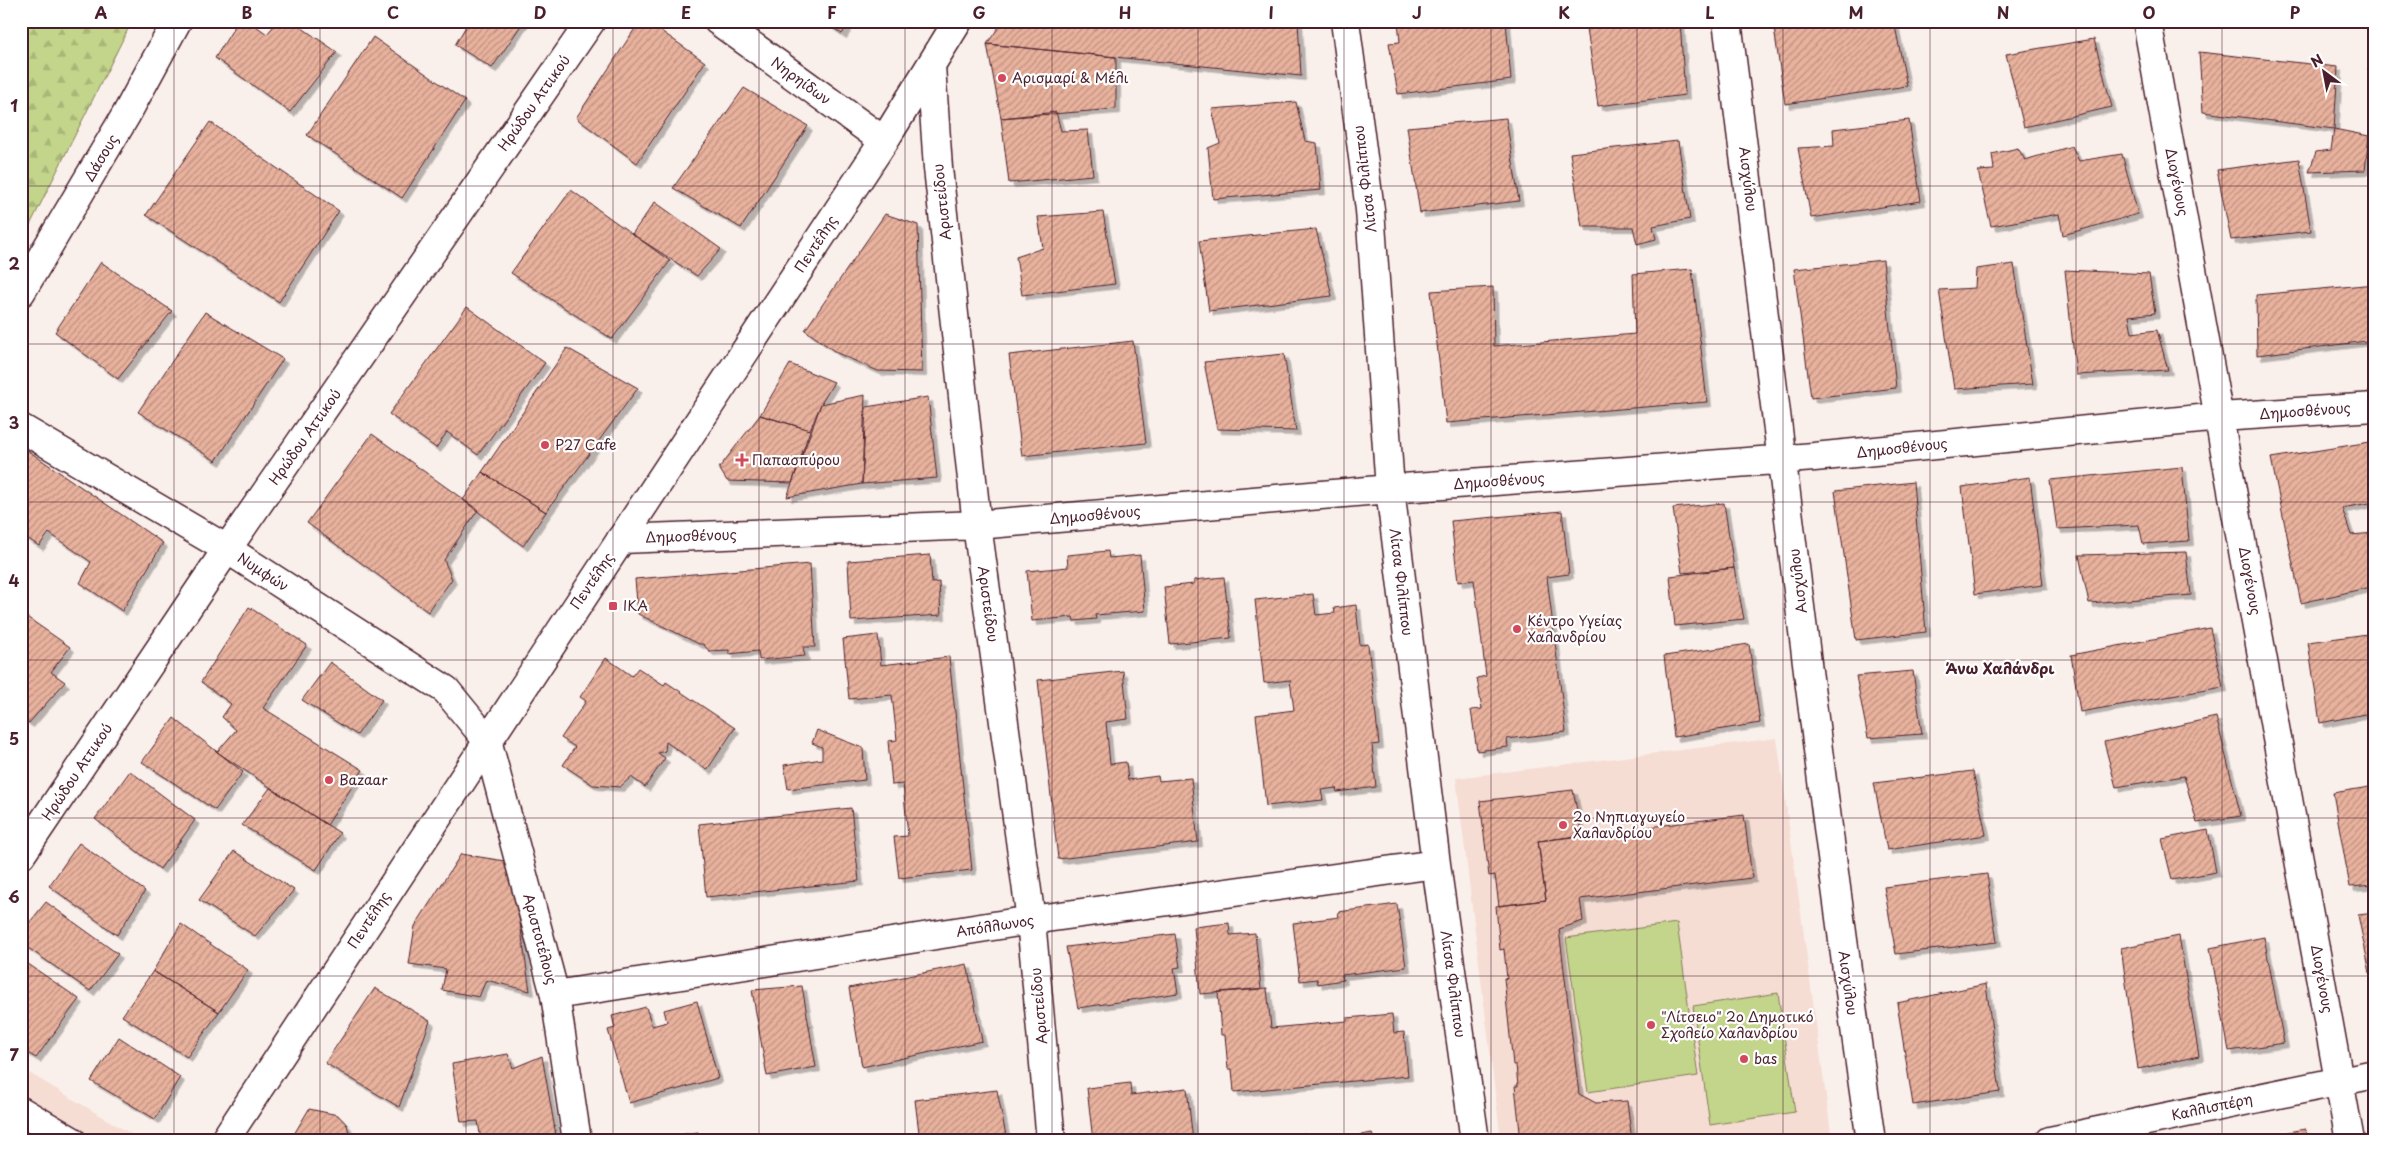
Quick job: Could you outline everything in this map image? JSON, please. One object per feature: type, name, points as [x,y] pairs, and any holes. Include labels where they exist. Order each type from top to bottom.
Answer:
[{"type":"street","name":"Δάσους","points":[[21,292],[126,115],[177,21]]},
{"type":"street","name":"Ηρώδου Αττικού","points":[[21,854],[227,549],[591,21]]},
{"type":"street","name":"Νηρηίδων","points":[[718,21],[884,141]]},
{"type":"street","name":"Πεντέλης","points":[[224,1141],[884,141],[958,21]]},
{"type":"street","name":"Λίτσα Φιλίππου","points":[[1345,21],[1370,210],[1390,489],[1436,864],[1475,1141]]},
{"type":"street","name":"Αισχύλου","points":[[1727,21],[1783,459],[1834,884],[1871,1141]]},
{"type":"street","name":"Διογένους","points":[[2147,21],[2350,1141]]},
{"type":"street","name":"Αριστείδου","points":[[931,66],[938,168],[977,525],[1031,920],[1051,1141]]},
{"type":"street","name":"Δημοσθένους","points":[[621,539],[977,525],[1390,489],[1783,459],[2220,416],[2375,407]]},
{"type":"street","name":"Νυμφών","points":[[21,428],[227,549],[446,690],[487,740]]},
{"type":"street","name":"Αριστοτέλους","points":[[487,740],[555,995],[577,1141]]},
{"type":"street","name":"Απόλλωνος","points":[[555,995],[1031,920],[1436,864]]},
{"type":"street","name":"Καλλισπέρη","points":[[2050,1141],[2375,1074]]},
{"type":"street","points":[[21,1111],[72,1141]]},
{"type":"shaded area","name":"\"Λίτσειο\" 2ο Δημοτικό Σχολείο Χαλανδρίου","points":[[1777,738],[1832,1140],[1501,1141],[1456,778]]},
{"type":"shaded area","points":[[21,1068],[143,1141],[21,1141]]},
{"type":"green space","points":[[21,21],[132,21],[21,243]]},
{"type":"green space","points":[[1677,923],[1698,1076],[1588,1092],[1566,938]]},
{"type":"green space","name":"bas","points":[[1778,993],[1795,1112],[1710,1125],[1693,1006]]},
{"type":"building","points":[[238,21],[249,21],[267,34],[278,21],[292,21],[337,52],[290,112],[215,58]]},
{"type":"building","points":[[469,21],[524,21],[492,68],[455,45]]},
{"type":"building","points":[[640,21],[647,21],[705,62],[637,163],[576,118]]},
{"type":"building","points":[[823,21],[850,21],[842,34]]},
{"type":"building","points":[[1003,21],[1298,21],[1301,76],[987,44]]},
{"type":"building","points":[[1398,21],[1506,21],[1511,80],[1398,94],[1389,43],[1400,42]]},
{"type":"building","points":[[1586,21],[1680,21],[1685,95],[1598,106]]},
{"type":"building","points":[[1773,21],[1894,21],[1907,86],[1785,104]]},
{"type":"building","points":[[373,37],[465,101],[402,198],[307,135]]},
{"type":"building","points":[[2094,39],[2112,107],[2024,127],[2006,54]]},
{"type":"building","points":[[987,44],[1116,57],[1116,109],[1001,118]]},
{"type":"building","points":[[2199,52],[2338,67],[2334,129],[2203,112]]},
{"type":"building","points":[[2375,67],[2375,105],[2368,68]]},
{"type":"building","points":[[744,88],[808,126],[741,228],[673,188]]},
{"type":"building","points":[[1296,102],[1305,141],[1317,143],[1321,190],[1213,199],[1208,148],[1220,143],[1212,109]]},
{"type":"building","points":[[1056,112],[1061,131],[1088,130],[1093,175],[1009,183],[1001,118]]},
{"type":"building","points":[[1506,118],[1519,201],[1420,213],[1407,127]]},
{"type":"building","points":[[1909,120],[1921,201],[1811,218],[1798,148],[1834,146],[1833,129]]},
{"type":"building","points":[[210,122],[339,211],[279,302],[146,215]]},
{"type":"building","points":[[2334,129],[2369,136],[2365,170],[2309,172],[2316,152],[2331,150]]},
{"type":"building","points":[[1678,141],[1690,219],[1653,226],[1656,239],[1637,244],[1633,227],[1582,227],[1570,153]]},
{"type":"building","points":[[2072,146],[2079,161],[2122,154],[2138,214],[2063,235],[2059,214],[1991,226],[1978,171],[1994,170],[1992,154],[2018,148],[2025,160]]},
{"type":"building","points":[[2299,159],[2311,231],[2231,240],[2217,170]]},
{"type":"building","points":[[571,190],[670,261],[612,339],[511,273]]},
{"type":"building","points":[[655,202],[721,249],[697,276],[632,234]]},
{"type":"building","points":[[1103,212],[1115,284],[1022,295],[1016,257],[1043,248],[1038,217]]},
{"type":"building","points":[[885,214],[918,225],[922,372],[878,371],[837,353],[805,330]]},
{"type":"building","points":[[1316,229],[1332,296],[1209,311],[1199,241]]},
{"type":"building","points":[[1883,260],[1896,388],[1811,398],[1794,269]]},
{"type":"building","points":[[101,262],[172,311],[118,379],[55,332]]},
{"type":"building","points":[[2014,264],[2033,384],[1954,389],[1939,290],[1975,288],[1976,269]]},
{"type":"building","points":[[1692,269],[1707,402],[1446,423],[1431,291],[1493,287],[1494,346],[1635,334],[1633,274]]},
{"type":"building","points":[[2065,270],[2149,274],[2155,313],[2129,316],[2132,333],[2157,330],[2168,370],[2076,375]]},
{"type":"building","points":[[2375,284],[2375,340],[2257,355],[2256,295]]},
{"type":"building","points":[[467,307],[545,363],[478,455],[447,432],[436,448],[389,414]]},
{"type":"building","points":[[205,312],[283,359],[216,461],[138,412]]},
{"type":"building","points":[[1133,341],[1146,443],[1022,456],[1009,355]]},
{"type":"building","points":[[567,348],[638,388],[546,512],[482,472]]},
{"type":"building","points":[[1284,354],[1296,431],[1217,429],[1204,362]]},
{"type":"building","points":[[790,364],[834,382],[821,404],[810,430],[760,415]]},
{"type":"building","points":[[865,395],[862,484],[787,497],[821,404]]},
{"type":"building","points":[[928,397],[937,478],[862,484],[866,407]]},
{"type":"building","points":[[760,415],[810,430],[792,483],[727,481],[719,468]]},
{"type":"building","points":[[372,434],[478,510],[444,560],[452,579],[428,612],[307,523]]},
{"type":"building","points":[[2370,442],[2375,464],[2375,502],[2342,508],[2351,535],[2375,533],[2375,586],[2301,603],[2271,458]]},
{"type":"building","points":[[21,446],[163,543],[122,611],[80,583],[91,562],[49,533],[39,546],[21,534]]},
{"type":"building","points":[[2182,467],[2189,541],[2143,544],[2139,525],[2057,529],[2050,480]]},
{"type":"building","points":[[482,472],[546,512],[523,546],[463,500]]},
{"type":"building","points":[[2030,477],[2043,585],[1975,594],[1962,487]]},
{"type":"building","points":[[1913,482],[1926,632],[1856,640],[1835,491]]},
{"type":"building","points":[[1724,503],[1734,568],[1682,573],[1673,508]]},
{"type":"building","name":"Κέντρο Υγείας Χαλανδρίου","points":[[1562,511],[1569,574],[1547,577],[1566,732],[1507,739],[1508,747],[1477,751],[1471,710],[1482,709],[1477,678],[1486,676],[1474,580],[1458,582],[1451,521]]},
{"type":"building","points":[[1108,551],[1109,558],[1140,555],[1145,611],[1095,615],[1096,619],[1074,621],[1073,617],[1032,621],[1027,571],[1068,567],[1067,555]]},
{"type":"building","points":[[2186,552],[2191,595],[2089,603],[2079,555]]},
{"type":"building","points":[[930,555],[932,583],[939,582],[941,615],[851,621],[848,561]]},
{"type":"building","points":[[810,564],[815,647],[803,647],[805,656],[759,660],[758,651],[729,654],[729,650],[709,651],[703,644],[699,644],[638,614],[635,579]]},
{"type":"building","points":[[1734,568],[1744,619],[1675,626],[1670,576]]},
{"type":"building","points":[[1224,577],[1231,638],[1170,644],[1164,587],[1194,584],[1194,580]]},
{"type":"building","points":[[1313,594],[1316,615],[1335,613],[1334,608],[1356,605],[1360,645],[1368,644],[1379,744],[1372,745],[1376,787],[1337,792],[1336,788],[1321,790],[1323,800],[1266,806],[1256,715],[1294,710],[1290,680],[1264,683],[1255,600]]},
{"type":"building","points":[[249,607],[307,645],[263,708],[363,770],[327,825],[217,752],[236,730],[222,717],[231,704],[201,682]]},
{"type":"building","points":[[21,613],[70,647],[51,672],[65,682],[29,723],[21,717]]},
{"type":"building","points":[[2210,628],[2223,687],[2080,712],[2071,655]]},
{"type":"building","points":[[2375,633],[2375,712],[2320,723],[2308,642]]},
{"type":"building","points":[[878,635],[881,665],[949,657],[972,870],[899,878],[894,837],[908,836],[903,784],[892,785],[888,741],[897,740],[892,695],[849,699],[843,639]]},
{"type":"building","points":[[1749,644],[1760,723],[1674,737],[1664,656]]},
{"type":"building","points":[[606,658],[632,676],[638,668],[664,685],[666,682],[735,728],[707,770],[666,742],[665,751],[658,753],[665,758],[645,787],[631,777],[620,787],[593,785],[563,765],[575,747],[561,738],[586,701],[580,697]]},
{"type":"building","points":[[330,662],[382,700],[357,735],[302,700]]},
{"type":"building","points":[[1123,671],[1128,719],[1106,722],[1110,764],[1126,762],[1128,780],[1158,776],[1159,781],[1191,778],[1198,842],[1058,859],[1038,680]]},
{"type":"building","points":[[1913,671],[1922,734],[1868,738],[1856,676]]},
{"type":"building","points":[[2216,717],[2241,816],[2197,823],[2184,776],[2116,787],[2104,742]]},
{"type":"building","points":[[174,718],[243,772],[215,810],[142,762]]},
{"type":"building","points":[[817,730],[863,748],[865,780],[788,789],[784,765],[822,759],[822,747],[812,743]]},
{"type":"building","points":[[130,771],[195,820],[160,869],[95,819]]},
{"type":"building","points":[[1973,771],[1986,835],[1887,850],[1874,783]]},
{"type":"building","points":[[2375,786],[2375,885],[2350,887],[2333,793]]},
{"type":"building","points":[[270,788],[340,833],[316,870],[242,825]]},
{"type":"building","points":[[1573,790],[1582,836],[1538,841],[1546,900],[1499,906],[1495,875],[1489,876],[1480,801]]},
{"type":"building","points":[[851,808],[859,881],[706,897],[699,824]]},
{"type":"building","points":[[1744,815],[1752,878],[1580,899],[1583,921],[1559,929],[1579,1094],[1596,1103],[1627,1101],[1632,1141],[1521,1141],[1515,1086],[1518,1086],[1516,1065],[1513,1065],[1504,978],[1507,979],[1504,949],[1500,950],[1496,906],[1546,900],[1538,841]]},
{"type":"building","points":[[2208,830],[2216,872],[2172,880],[2162,839]]},
{"type":"building","points":[[79,843],[145,891],[117,935],[49,886]]},
{"type":"building","points":[[234,851],[294,890],[255,936],[199,900]]},
{"type":"building","points":[[461,854],[511,862],[530,991],[486,980],[479,997],[442,990],[446,969],[409,964],[415,926]]},
{"type":"building","points":[[1987,874],[1997,942],[1896,954],[1884,887]]},
{"type":"building","points":[[46,902],[118,954],[90,991],[21,943],[21,933]]},
{"type":"building","points":[[1397,904],[1406,967],[1342,975],[1343,980],[1318,984],[1317,979],[1300,981],[1293,923],[1339,917],[1338,912]]},
{"type":"building","points":[[2375,913],[2375,997],[2358,915]]},
{"type":"building","points":[[1229,923],[1230,935],[1255,933],[1261,989],[1200,994],[1194,927]]},
{"type":"building","points":[[181,924],[248,970],[219,1012],[153,971]]},
{"type":"building","points":[[1175,934],[1180,967],[1174,968],[1178,993],[1078,1008],[1066,947]]},
{"type":"building","points":[[2179,936],[2199,1056],[2138,1069],[2121,948]]},
{"type":"building","points":[[2264,937],[2284,1043],[2229,1051],[2210,948]]},
{"type":"building","points":[[21,959],[79,999],[36,1058],[21,1049]]},
{"type":"building","points":[[967,964],[982,1041],[862,1067],[849,988]]},
{"type":"building","points":[[153,971],[219,1012],[187,1057],[122,1016]]},
{"type":"building","points":[[1986,984],[2000,1092],[1913,1105],[1897,1003]]},
{"type":"building","points":[[802,986],[816,1067],[767,1076],[752,990]]},
{"type":"building","points":[[375,988],[430,1021],[399,1107],[325,1063]]},
{"type":"building","points":[[1267,988],[1271,1028],[1347,1021],[1347,1018],[1392,1014],[1394,1033],[1404,1032],[1408,1076],[1234,1092],[1232,1069],[1228,1069],[1225,1035],[1221,1035],[1218,992]]},
{"type":"building","points":[[697,1001],[718,1078],[629,1103],[608,1030],[615,1028],[612,1016],[646,1007],[652,1026],[667,1022],[664,1010]]},
{"type":"building","points":[[119,1037],[180,1077],[155,1119],[91,1081]]},
{"type":"building","points":[[508,1054],[513,1068],[542,1056],[557,1141],[503,1141],[502,1138],[481,1141],[478,1121],[461,1122],[452,1064]]},
{"type":"building","points":[[1130,1083],[1131,1095],[1187,1088],[1193,1141],[1093,1141],[1087,1088]]},
{"type":"building","points":[[997,1090],[1007,1141],[920,1141],[915,1100]]},
{"type":"building","points":[[309,1109],[338,1115],[347,1125],[351,1139],[354,1141],[290,1141]]},
{"type":"building","points":[[2305,1129],[2307,1141],[2242,1141]]},
{"type":"building","points":[[698,1132],[699,1141],[641,1141]]},
{"type":"building","points":[[1305,1133],[1307,1141],[1267,1141]]},
{"type":"building","points":[[1372,1133],[1374,1141],[1339,1141],[1339,1139]]},
{"type":"place","name":"Αρισμαρί & Μέλι","points":[[1002,78]]},
{"type":"place","name":"P27 Cafe","points":[[545,445]]},
{"type":"place","name":"Παπασπύρου","points":[[742,460]]},
{"type":"place","name":"ΙΚΑ","points":[[613,606]]},
{"type":"place","name":"Κέντρο Υγείας Χαλανδρίου","points":[[1517,629]]},
{"type":"place","name":"Bazaar","points":[[329,780]]},
{"type":"place","name":"2ο Νηπιαγωγείο Χαλανδρίου","points":[[1563,825]]},
{"type":"place","name":"\"Λίτσειο\" 2ο Δημοτικό Σχολείο Χαλανδρίου","points":[[1651,1025]]},
{"type":"place","name":"bas","points":[[1744,1059]]},
{"type":"district","name":"Άνω Χαλάνδρι","points":[[2000,669]]}]
